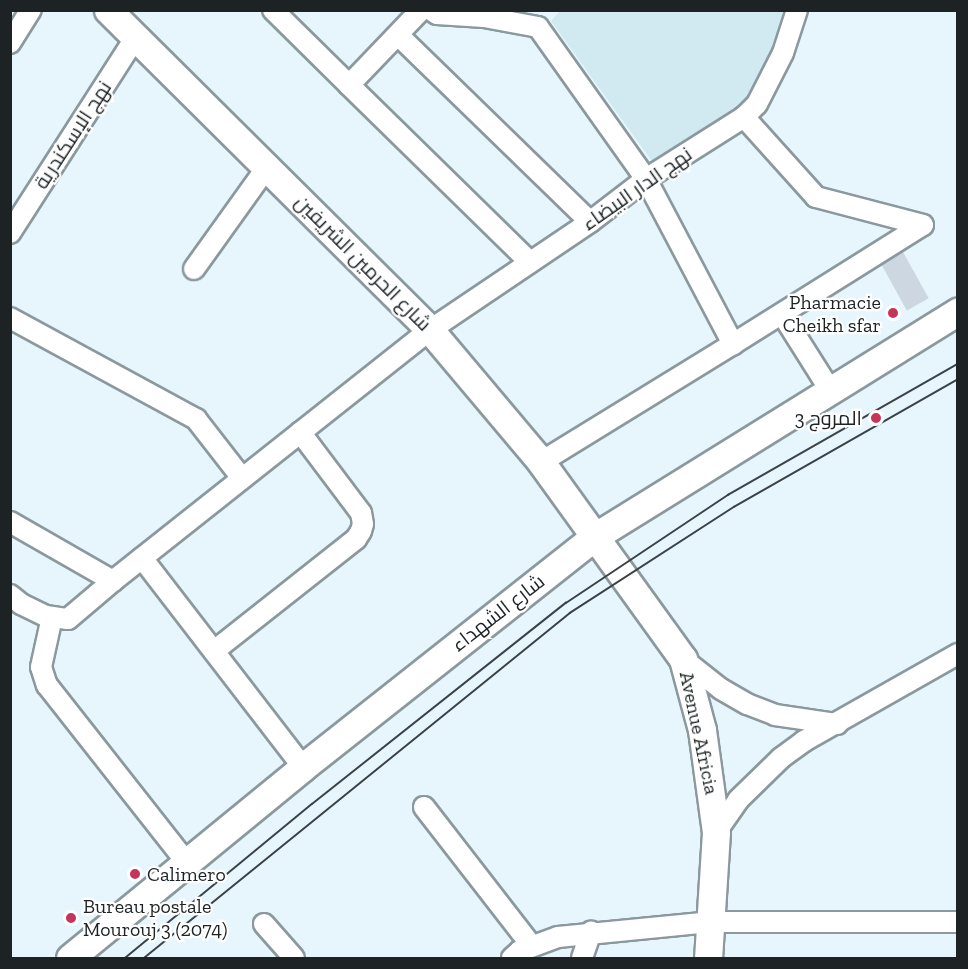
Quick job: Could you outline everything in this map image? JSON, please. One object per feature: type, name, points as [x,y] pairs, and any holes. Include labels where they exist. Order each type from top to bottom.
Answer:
[{"type":"street","points":[[10,43],[31,10]]},
{"type":"street","name":"شارع الحرمين الشريفين","points":[[108,10],[430,330],[541,462],[594,537]]},
{"type":"street","points":[[273,10],[530,262]]},
{"type":"street","points":[[349,85],[421,10]]},
{"type":"street","points":[[431,10],[437,14],[484,17],[538,27],[646,179],[733,344]]},
{"type":"street","name":"نهج الدار البيضاء","points":[[52,617],[68,619],[430,330],[590,222],[646,179],[744,117],[757,104],[783,53],[797,10]]},
{"type":"street","points":[[398,35],[590,222]]},
{"type":"street","name":"نهج الإسكندرية","points":[[10,233],[136,37]]},
{"type":"street","points":[[541,462],[923,225],[816,197],[744,117]]},
{"type":"street","points":[[194,269],[267,167]]},
{"type":"street","name":"شارع الشهداء","points":[[70,958],[303,767],[594,537],[957,311]]},
{"type":"street","points":[[782,314],[830,390]]},
{"type":"street","points":[[10,318],[196,420],[242,478]]},
{"type":"street","points":[[214,651],[356,538],[361,531],[363,524],[361,513],[300,432]]},
{"type":"street","points":[[10,522],[113,581]]},
{"type":"street","name":"Avenue Africia","points":[[594,537],[683,659],[702,730],[716,832],[708,958]]},
{"type":"street","points":[[142,558],[303,767]]},
{"type":"street","points":[[10,595],[21,604],[52,617],[41,667],[47,685],[187,863]]},
{"type":"street","points":[[716,832],[738,800],[764,773],[804,741],[957,654]]},
{"type":"street","points":[[683,659],[720,689],[747,704],[776,715],[837,724]]},
{"type":"street","points":[[424,807],[532,946]]},
{"type":"street","points":[[512,958],[532,946],[558,937],[712,922],[957,922]]},
{"type":"street","points":[[264,924],[294,958]]},
{"type":"street","points":[[582,958],[591,932]]},
{"type":"shaded area","points":[[561,10],[793,11],[747,110],[659,171],[551,21]]},
{"type":"building","points":[[903,252],[929,298],[907,310],[881,264]]},
{"type":"tram line","points":[[125,958],[312,804],[566,603],[728,495],[958,364]]},
{"type":"tram line","points":[[144,958],[570,613],[734,507],[958,379]]},
{"type":"place","name":"Pharmacie Cheikh sfar","points":[[893,313]]},
{"type":"place","name":"المروج 3","points":[[876,418]]},
{"type":"place","name":"Calimero","points":[[135,874]]},
{"type":"place","name":"Bureau postale Mourouj 3 (2074)","points":[[71,918]]}]
